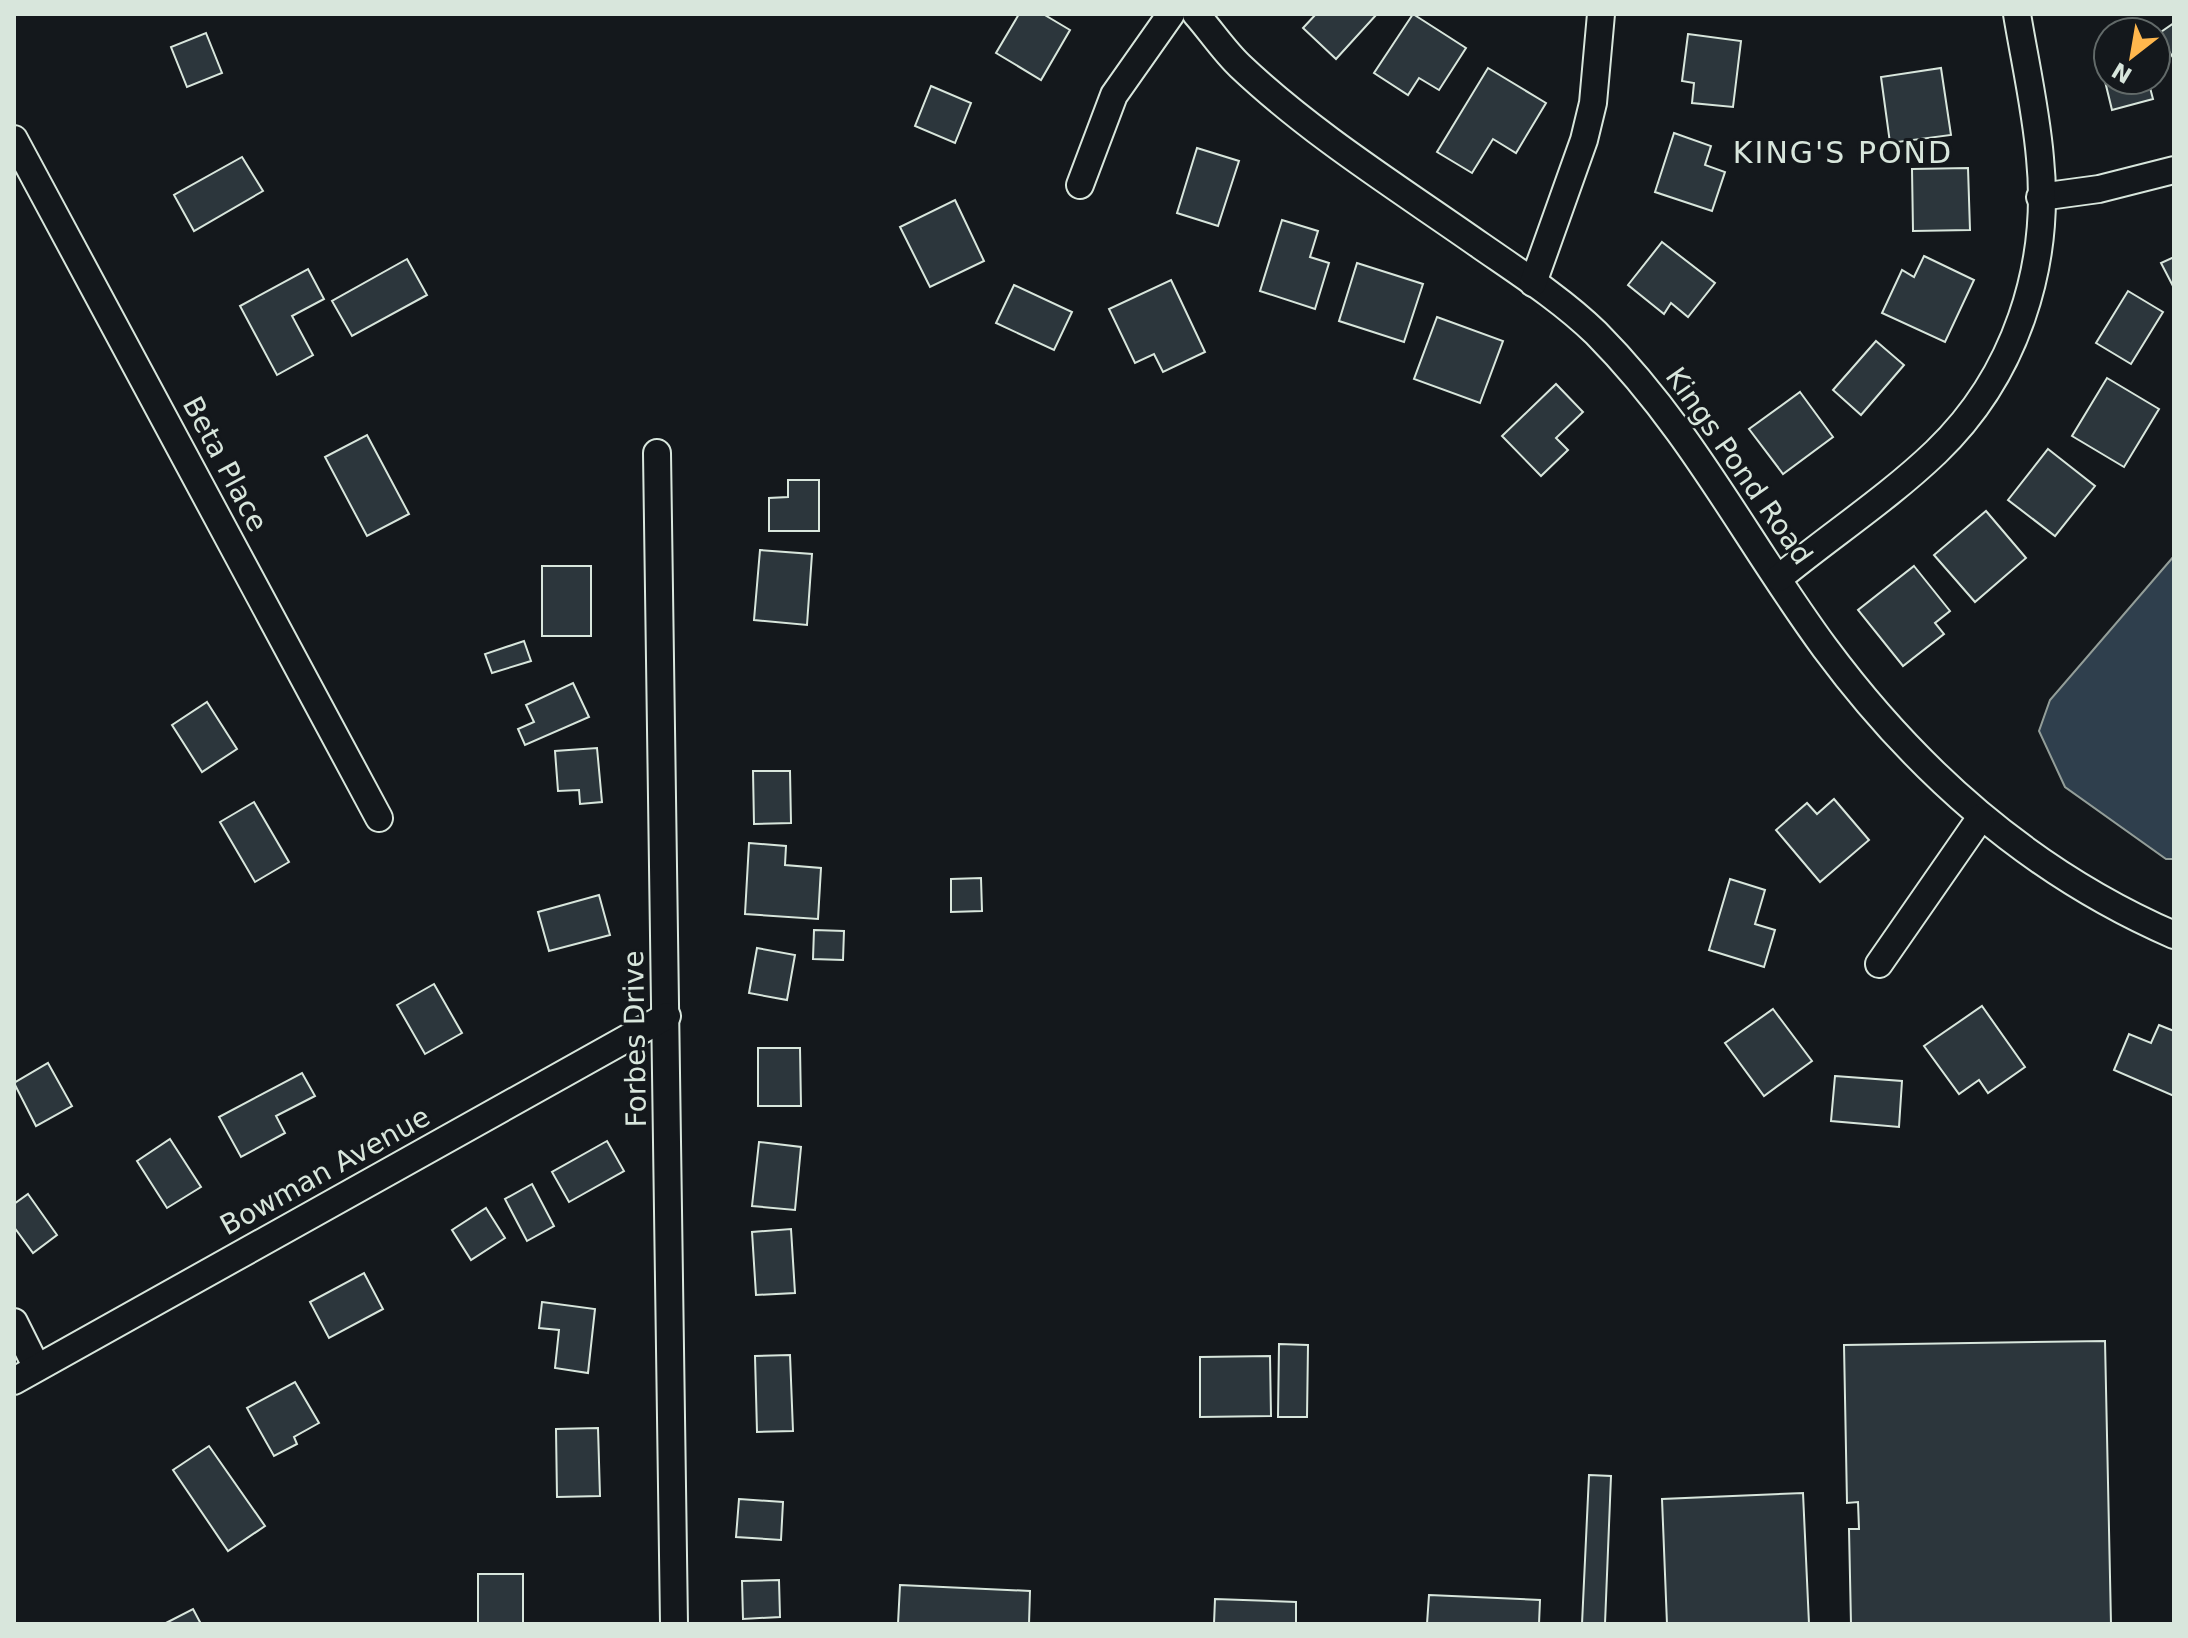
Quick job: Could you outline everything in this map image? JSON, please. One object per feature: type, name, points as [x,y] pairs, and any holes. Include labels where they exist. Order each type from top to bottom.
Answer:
[{"type":"street","points":[[1080,185],[1114,95],[1171,14]]},
{"type":"street","name":"Kings Pond Road","points":[[1196,14],[1237,63],[1289,110],[1533,283],[1593,330],[1656,397],[1710,472],[1823,645],[1879,718],[1943,786],[2049,869],[2131,917],[2174,935]]},
{"type":"street","points":[[1533,283],[1587,128],[1593,103],[1601,14]]},
{"type":"street","points":[[1779,578],[1936,452],[1981,401],[2009,351],[2030,297],[2041,241],[2040,160],[2017,14]]},
{"type":"street","name":"Beta Place","points":[[14,139],[379,818]]},
{"type":"street","points":[[2040,197],[2099,189],[2174,170]]},
{"type":"street","name":"Forbes Drive","points":[[657,453],[674,1624]]},
{"type":"street","points":[[1879,964],[1981,817]]},
{"type":"street","name":"Bowman Avenue","points":[[25,1374],[667,1016]]},
{"type":"street","points":[[14,1322],[25,1374]]},
{"type":"water","points":[[2174,556],[2174,859],[2166,859],[2065,787],[2039,731],[2050,700]]},
{"type":"building","points":[[1019,14],[1043,14],[1070,30],[1041,80],[996,53]]},
{"type":"building","points":[[1316,14],[1377,14],[1336,59],[1303,28]]},
{"type":"building","points":[[1413,14],[1466,48],[1439,90],[1419,78],[1408,95],[1374,73]]},
{"type":"building","points":[[2174,23],[2174,59],[2172,56]]},
{"type":"building","points":[[206,33],[222,73],[187,87],[171,47]]},
{"type":"building","points":[[1688,34],[1741,41],[1733,107],[1692,103],[1694,83],[1682,81]]},
{"type":"building","points":[[1488,68],[1546,103],[1516,153],[1493,139],[1472,173],[1437,152]]},
{"type":"building","points":[[1941,68],[1951,135],[1890,143],[1881,77]]},
{"type":"building","points":[[931,86],[971,103],[955,143],[915,126]]},
{"type":"building","points":[[2109,96],[2152,96],[2153,99],[2112,110]]},
{"type":"building","points":[[1674,133],[1711,146],[1705,165],[1725,172],[1712,211],[1655,192]]},
{"type":"building","points":[[1197,148],[1239,161],[1218,226],[1177,213]]},
{"type":"building","points":[[242,157],[263,191],[194,231],[174,195]]},
{"type":"building","points":[[1968,168],[1970,230],[1913,231],[1912,169]]},
{"type":"building","points":[[955,200],[984,261],[930,287],[900,227]]},
{"type":"building","points":[[1282,220],[1318,231],[1310,257],[1329,263],[1315,309],[1260,291]]},
{"type":"building","points":[[1662,242],[1715,283],[1688,317],[1671,303],[1664,314],[1628,285]]},
{"type":"building","points":[[1924,256],[1974,280],[1945,342],[1882,313],[1902,270],[1914,277]]},
{"type":"building","points":[[2174,257],[2174,288],[2161,263]]},
{"type":"building","points":[[407,259],[427,295],[352,336],[332,301]]},
{"type":"building","points":[[1357,263],[1423,284],[1404,342],[1339,321]]},
{"type":"building","points":[[308,269],[324,299],[292,316],[313,355],[277,375],[240,306]]},
{"type":"building","points":[[1171,280],[1205,352],[1163,372],[1154,354],[1135,363],[1109,309]]},
{"type":"building","points":[[1014,285],[1072,312],[1054,350],[996,323]]},
{"type":"building","points":[[2128,291],[2163,312],[2131,364],[2096,343]]},
{"type":"building","points":[[1437,317],[1503,341],[1480,403],[1414,379]]},
{"type":"building","points":[[1876,341],[1904,365],[1861,415],[1833,390]]},
{"type":"building","points":[[2107,378],[2159,409],[2124,467],[2072,436]]},
{"type":"building","points":[[1556,384],[1583,412],[1556,438],[1568,450],[1541,476],[1502,436]]},
{"type":"building","points":[[1800,392],[1833,437],[1783,474],[1749,429]]},
{"type":"building","points":[[367,435],[409,514],[367,536],[325,457]]},
{"type":"building","points":[[2048,449],[2095,486],[2055,536],[2008,500]]},
{"type":"building","points":[[788,480],[819,480],[819,531],[769,531],[769,498],[788,497]]},
{"type":"building","points":[[1986,511],[2026,558],[1975,602],[1934,555]]},
{"type":"building","points":[[760,550],[812,554],[807,625],[754,620]]},
{"type":"building","points":[[542,566],[591,566],[591,636],[542,636]]},
{"type":"building","points":[[1914,566],[1950,611],[1935,623],[1944,634],[1903,666],[1858,610]]},
{"type":"building","points":[[524,641],[531,661],[492,673],[485,654]]},
{"type":"building","points":[[573,683],[589,717],[525,745],[518,729],[534,722],[526,705]]},
{"type":"building","points":[[207,702],[237,749],[202,772],[172,725]]},
{"type":"building","points":[[597,748],[602,802],[580,804],[579,790],[558,791],[555,751]]},
{"type":"building","points":[[753,771],[790,771],[791,823],[754,824]]},
{"type":"building","points":[[1834,799],[1869,840],[1820,882],[1776,830],[1807,803],[1817,814]]},
{"type":"building","points":[[254,802],[289,862],[255,882],[220,822]]},
{"type":"building","points":[[749,843],[786,846],[785,865],[821,868],[818,919],[745,914]]},
{"type":"building","points":[[981,878],[982,911],[951,912],[951,879]]},
{"type":"building","points":[[1730,879],[1765,890],[1755,924],[1775,930],[1764,967],[1709,950]]},
{"type":"building","points":[[599,895],[610,935],[549,951],[538,912]]},
{"type":"building","points":[[814,930],[844,931],[843,960],[813,959]]},
{"type":"building","points":[[757,948],[795,955],[787,1000],[749,993]]},
{"type":"building","points":[[434,984],[462,1033],[425,1054],[397,1005]]},
{"type":"building","points":[[1982,1006],[2025,1067],[1988,1093],[1979,1080],[1959,1094],[1924,1046]]},
{"type":"building","points":[[1773,1009],[1812,1061],[1764,1096],[1725,1043]]},
{"type":"building","points":[[2159,1025],[2174,1031],[2174,1096],[2114,1070],[2129,1034],[2151,1043]]},
{"type":"building","points":[[758,1048],[800,1048],[801,1106],[758,1106]]},
{"type":"building","points":[[48,1063],[72,1106],[36,1126],[14,1083]]},
{"type":"building","points":[[302,1073],[315,1096],[276,1116],[285,1133],[241,1157],[219,1117]]},
{"type":"building","points":[[1835,1076],[1902,1081],[1899,1127],[1831,1121]]},
{"type":"building","points":[[170,1139],[201,1187],[167,1208],[137,1161]]},
{"type":"building","points":[[607,1141],[624,1171],[569,1202],[552,1172]]},
{"type":"building","points":[[759,1142],[801,1147],[795,1210],[752,1206]]},
{"type":"building","points":[[532,1184],[554,1226],[527,1241],[505,1199]]},
{"type":"building","points":[[28,1194],[57,1235],[33,1253],[14,1227],[14,1204]]},
{"type":"building","points":[[486,1208],[505,1238],[471,1260],[452,1230]]},
{"type":"building","points":[[791,1229],[795,1293],[756,1295],[752,1232]]},
{"type":"building","points":[[364,1273],[383,1309],[329,1338],[310,1302]]},
{"type":"building","points":[[542,1302],[595,1309],[588,1373],[555,1368],[559,1330],[539,1328]]},
{"type":"building","points":[[2105,1341],[2111,1624],[1851,1624],[1849,1529],[1859,1529],[1858,1502],[1847,1503],[1844,1345]]},
{"type":"building","points":[[1279,1344],[1308,1345],[1307,1417],[1278,1417]]},
{"type":"building","points":[[790,1355],[793,1431],[757,1432],[755,1356]]},
{"type":"building","points":[[1270,1356],[1271,1416],[1200,1417],[1200,1357]]},
{"type":"building","points":[[295,1382],[319,1423],[294,1437],[297,1444],[274,1456],[247,1408]]},
{"type":"building","points":[[598,1428],[600,1496],[557,1497],[556,1429]]},
{"type":"building","points":[[209,1446],[265,1526],[228,1551],[173,1470]]},
{"type":"building","points":[[1589,1475],[1611,1476],[1605,1624],[1582,1624]]},
{"type":"building","points":[[1803,1493],[1809,1624],[1667,1624],[1662,1499]]},
{"type":"building","points":[[739,1499],[783,1502],[781,1540],[736,1537]]},
{"type":"building","points":[[478,1574],[523,1574],[523,1624],[478,1624]]},
{"type":"building","points":[[779,1580],[780,1617],[743,1619],[742,1581]]},
{"type":"building","points":[[900,1585],[1030,1591],[1029,1624],[898,1624]]},
{"type":"building","points":[[1429,1595],[1540,1600],[1539,1624],[1427,1624]]},
{"type":"building","points":[[1215,1599],[1296,1602],[1296,1624],[1214,1624]]},
{"type":"building","points":[[193,1609],[201,1624],[164,1624]]},
{"type":"district","name":"KING'S POND","points":[[1843,152]]}]
